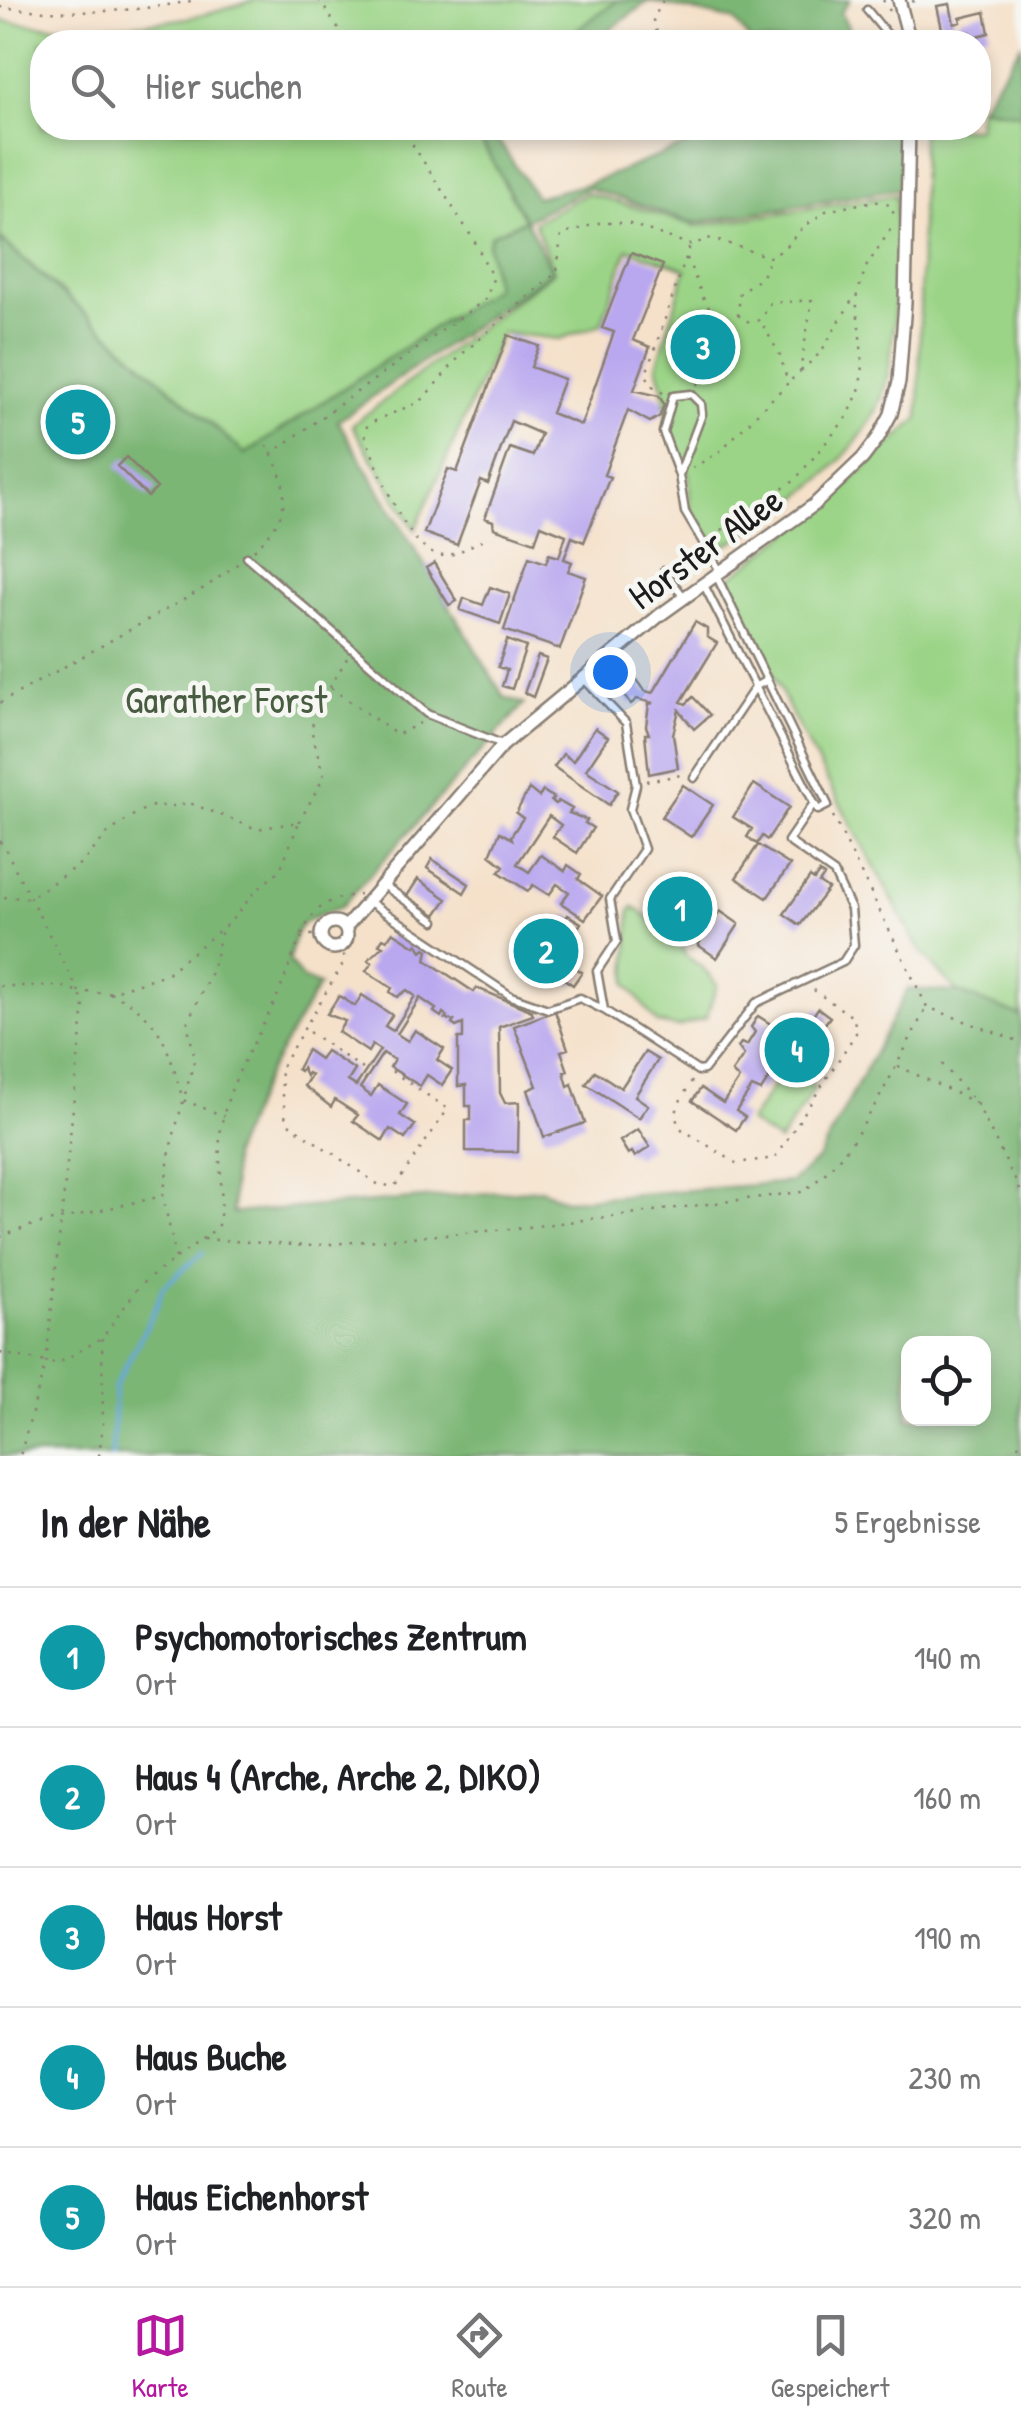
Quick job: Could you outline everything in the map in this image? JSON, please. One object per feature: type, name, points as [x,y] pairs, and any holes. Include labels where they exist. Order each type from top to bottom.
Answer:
[{"type":"street","points":[[899,0],[907,30]]},
{"type":"street","name":"Horster Allee","points":[[345,928],[503,745],[684,596],[814,505],[863,458],[891,414],[898,382],[905,302],[909,140]]},
{"type":"street","points":[[330,923],[345,928],[348,936],[344,944],[337,948],[322,942],[321,933],[330,923]]},
{"type":"lane","points":[[866,10],[884,30]]},
{"type":"lane","points":[[680,473],[702,414],[701,404],[690,394],[671,399],[663,432],[680,473],[684,512],[704,542],[766,681],[828,805],[818,810],[814,803],[703,582]]},
{"type":"lane","points":[[247,556],[427,714],[503,745]]},
{"type":"lane","points":[[664,571],[684,596]]},
{"type":"lane","points":[[582,678],[626,723],[636,783],[630,809],[644,849],[610,899],[617,940],[596,971],[604,1010]]},
{"type":"lane","points":[[696,775],[756,686],[766,681]]},
{"type":"lane","points":[[367,900],[511,996],[548,1008],[580,998],[698,1071],[704,1070],[756,1003],[843,962],[854,944],[852,910],[834,873],[788,841],[814,803]]},
{"type":"lane","points":[[381,883],[435,921]]},
{"type":"path","points":[[0,7],[106,11],[196,0]]},
{"type":"path","points":[[319,0],[340,30]]},
{"type":"path","points":[[657,30],[654,20],[663,0]]},
{"type":"path","points":[[271,454],[486,299],[493,279],[475,242],[410,140]]},
{"type":"path","points":[[482,540],[449,556],[438,556],[412,538],[364,434],[368,424],[421,402],[461,355],[557,272],[561,235],[598,223],[627,223],[691,245],[711,238],[769,257],[826,211],[874,200],[886,202],[895,223],[866,267],[857,294],[821,352],[708,462],[680,473]]},
{"type":"path","points":[[671,399],[650,385],[646,374],[691,245]]},
{"type":"path","points":[[687,257],[704,300],[725,332]]},
{"type":"path","points":[[690,394],[724,352],[725,332],[738,315],[740,291],[759,281],[769,257]]},
{"type":"path","points":[[704,542],[794,481],[848,416],[864,366],[857,294]]},
{"type":"path","points":[[738,315],[750,322],[760,320],[770,303],[812,300],[800,372]]},
{"type":"path","points":[[760,320],[780,355],[788,383]]},
{"type":"path","points":[[0,703],[206,587],[271,535],[282,518],[286,491],[265,443]]},
{"type":"path","points":[[0,986],[61,986],[79,992],[108,992],[166,974],[222,928],[280,870],[299,822],[324,776],[312,729],[318,708],[353,648]]},
{"type":"path","points":[[330,687],[397,735],[418,726],[427,714]]},
{"type":"path","points":[[636,783],[696,775]]},
{"type":"path","points":[[0,897],[30,898],[84,861],[108,833],[152,806],[188,802],[258,829],[299,822]]},
{"type":"path","points":[[828,805],[927,1007],[1021,1042]]},
{"type":"path","points":[[0,841],[84,1004],[46,1362],[20,1456]]},
{"type":"path","points":[[0,1353],[57,1364],[102,1338],[140,1285],[217,1228],[221,1216],[220,1146],[224,1116],[252,1041],[274,1002],[310,915],[328,901],[360,894],[367,900]]},
{"type":"path","points":[[176,1261],[163,1196],[195,1058],[186,1023],[213,968],[222,928]]},
{"type":"path","points":[[302,936],[321,933]]},
{"type":"path","points":[[344,944],[344,962],[280,1068],[286,1122],[378,1185],[396,1186],[448,1109],[387,1068]]},
{"type":"path","points":[[698,1071],[676,1108],[675,1120],[680,1128],[736,1163],[775,1158],[856,1033],[854,1018],[814,991],[812,977]]},
{"type":"path","points":[[108,992],[127,1000],[152,1020],[168,1052],[183,1100]]},
{"type":"path","points":[[204,1239],[307,1246],[521,1228],[801,1192],[816,1183],[850,1148],[927,1007]]},
{"type":"path","points":[[309,1032],[363,1069]]},
{"type":"path","points":[[895,1064],[978,1104]]},
{"type":"path","points":[[942,1064],[978,1104],[1021,1192]]},
{"type":"path","points":[[183,1100],[224,1116]]},
{"type":"path","points":[[0,1237],[30,1226],[163,1196]]},
{"type":"path","points":[[99,1456],[103,1423],[102,1338]]},
{"type":"path","points":[[1015,1456],[1021,1436]]},
{"type":"green space","points":[[255,0],[618,0],[577,30],[30,30],[30,140],[481,140],[525,221],[491,236],[488,243],[495,287],[245,454],[0,238],[0,20],[93,27],[196,17]]},
{"type":"green space","points":[[618,0],[850,0],[841,12],[849,30],[742,30],[734,20],[649,1],[609,30],[577,30]]},
{"type":"green space","points":[[1021,45],[1021,114],[991,109],[991,90]]},
{"type":"green space","points":[[991,109],[1021,114],[1021,1016],[957,992],[919,949],[793,717],[729,578],[817,512],[919,418],[922,140],[991,140]]},
{"type":"green space","name":"Garather Forst","points":[[481,140],[498,140],[536,197],[588,184],[698,140],[901,140],[900,189],[694,223],[589,188],[526,220],[552,271],[338,421],[504,697],[524,704],[341,907],[310,919],[299,929],[289,961],[302,978],[319,985],[267,1074],[232,1155],[233,1213],[541,1189],[565,1200],[791,1182],[818,1159],[908,989],[957,992],[1021,1016],[1021,1456],[0,1456],[0,239],[245,454],[495,287],[488,243],[491,235],[525,220]]},
{"type":"green space","points":[[588,193],[696,226],[896,195],[892,343],[885,387],[875,412],[860,437],[817,482],[767,521],[718,549],[690,508],[689,476],[668,428],[657,366],[686,269],[628,249],[601,324],[560,339],[502,333],[415,530],[352,425],[554,271],[534,222]]},
{"type":"green space","points":[[634,907],[680,941],[685,955],[717,985],[706,1018],[678,1027],[657,1023],[627,984],[630,911]]},
{"type":"green space","points":[[785,1068],[815,1088],[779,1142],[749,1122]]},
{"type":"building","points":[[950,4],[954,24],[961,22],[960,18],[985,12],[988,30],[942,30],[937,6]]},
{"type":"building","points":[[631,253],[663,265],[633,340],[650,347],[634,390],[659,396],[664,404],[660,416],[650,422],[628,410],[604,475],[610,477],[584,542],[572,537],[564,559],[572,562],[568,571],[586,577],[560,649],[504,630],[529,557],[546,563],[549,554],[559,557],[566,535],[541,525],[535,542],[494,528],[493,521],[485,518],[510,448],[533,456],[541,434],[511,421],[488,484],[481,481],[457,545],[424,533],[448,469],[457,472],[508,335],[539,346],[531,367],[564,379],[551,413],[581,425],[614,332],[602,328]]},
{"type":"building","points":[[69,396],[74,401],[77,398],[87,408],[84,411],[109,430],[89,451],[71,438],[52,413],[58,402]]},
{"type":"building","points":[[126,457],[157,488],[148,497],[117,466]]},
{"type":"building","points":[[434,563],[457,601],[449,605],[426,568]]},
{"type":"building","points":[[490,587],[510,594],[500,624],[460,610],[464,598],[483,605]]},
{"type":"building","points":[[695,622],[707,629],[707,637],[717,643],[681,702],[686,704],[693,697],[710,715],[694,729],[679,710],[673,734],[678,768],[649,774],[645,734],[649,734],[646,726],[649,704],[653,703],[637,699],[631,704],[617,688],[633,674],[645,691],[653,693]]},
{"type":"building","points":[[507,640],[526,647],[512,689],[502,686],[507,670],[498,667]]},
{"type":"building","points":[[538,656],[547,659],[533,697],[524,693]]},
{"type":"building","points":[[595,728],[608,737],[586,770],[618,791],[609,805],[554,767],[563,754],[573,761]]},
{"type":"building","points":[[754,784],[789,807],[767,840],[762,836],[757,844],[747,837],[752,829],[733,817]]},
{"type":"building","points":[[683,785],[713,805],[691,837],[661,817]]},
{"type":"building","points":[[529,789],[539,797],[543,791],[554,798],[551,801],[572,809],[569,813],[587,820],[585,823],[593,828],[577,853],[553,837],[561,825],[549,816],[517,864],[529,872],[541,855],[565,871],[568,865],[581,874],[578,879],[602,896],[585,919],[561,903],[569,892],[557,884],[549,895],[533,885],[528,891],[499,872],[504,866],[490,855],[500,832],[512,839],[523,818],[516,813]]},
{"type":"building","points":[[758,845],[790,865],[767,898],[736,878]]},
{"type":"building","points":[[432,859],[469,884],[464,893],[427,868]]},
{"type":"building","points":[[819,873],[824,876],[819,883],[828,889],[800,925],[784,914],[810,877],[814,880]]},
{"type":"building","points":[[418,879],[447,899],[436,915],[407,896]]},
{"type":"building","points":[[674,881],[708,903],[685,937],[651,914]]},
{"type":"building","points":[[720,911],[739,924],[717,958],[698,945]]},
{"type":"building","points":[[568,915],[581,923],[559,957],[582,972],[573,985],[527,954],[536,941],[546,948]]},
{"type":"building","points":[[393,932],[415,946],[417,943],[422,951],[428,950],[426,960],[474,992],[477,988],[532,1011],[533,1015],[499,1027],[500,1093],[505,1103],[519,1102],[518,1152],[466,1151],[466,1120],[471,1120],[471,1106],[466,1106],[466,1085],[458,1086],[458,1038],[463,1038],[463,1024],[456,1027],[454,1021],[445,1019],[443,1013],[441,1017],[420,998],[397,1034],[408,1041],[415,1030],[444,1049],[437,1060],[452,1070],[442,1085],[427,1075],[420,1086],[390,1067],[394,1060],[383,1053],[360,1088],[371,1096],[378,1085],[407,1104],[400,1115],[415,1125],[405,1139],[390,1129],[383,1141],[353,1121],[358,1115],[335,1100],[331,1107],[304,1086],[311,1075],[297,1069],[307,1050],[320,1059],[326,1051],[355,1070],[348,1081],[356,1086],[380,1050],[372,1045],[368,1052],[338,1032],[345,1021],[327,1014],[339,996],[355,1006],[362,995],[392,1015],[385,1026],[393,1031],[415,996],[407,990],[397,997],[390,992],[392,988],[366,971],[372,963],[368,960],[383,946],[379,944],[383,938],[387,940]]},
{"type":"building","points":[[818,1008],[830,1017],[807,1047],[821,1056],[812,1069],[786,1052],[761,1091],[752,1087],[736,1111],[745,1117],[736,1130],[692,1101],[701,1088],[723,1103],[739,1079],[732,1072],[744,1055],[738,1047],[741,1043],[747,1045],[758,1016],[788,1035],[790,1031],[799,1037]]},
{"type":"building","points":[[555,1011],[568,1049],[561,1051],[568,1071],[564,1072],[585,1123],[544,1137],[528,1090],[537,1086],[514,1026]]},
{"type":"building","points":[[645,1052],[658,1060],[635,1096],[648,1105],[639,1118],[586,1084],[595,1071],[621,1088]]},
{"type":"building","points":[[638,1129],[650,1147],[635,1157],[632,1152],[628,1154],[620,1141]]},
{"type":"waterway","points":[[112,1456],[115,1387],[162,1288],[202,1253]]},
{"type":"place","name":"Haus Horst","points":[[703,347]]},
{"type":"place","name":"Haus Eichenhorst","points":[[78,422]]},
{"type":"place","name":"Psychomotorisches Zentrum","points":[[680,909]]},
{"type":"place","name":"Haus 4 (Arche, Arche 2, DIKO)","points":[[546,951]]},
{"type":"place","name":"Haus Buche","points":[[797,1050]]}]
